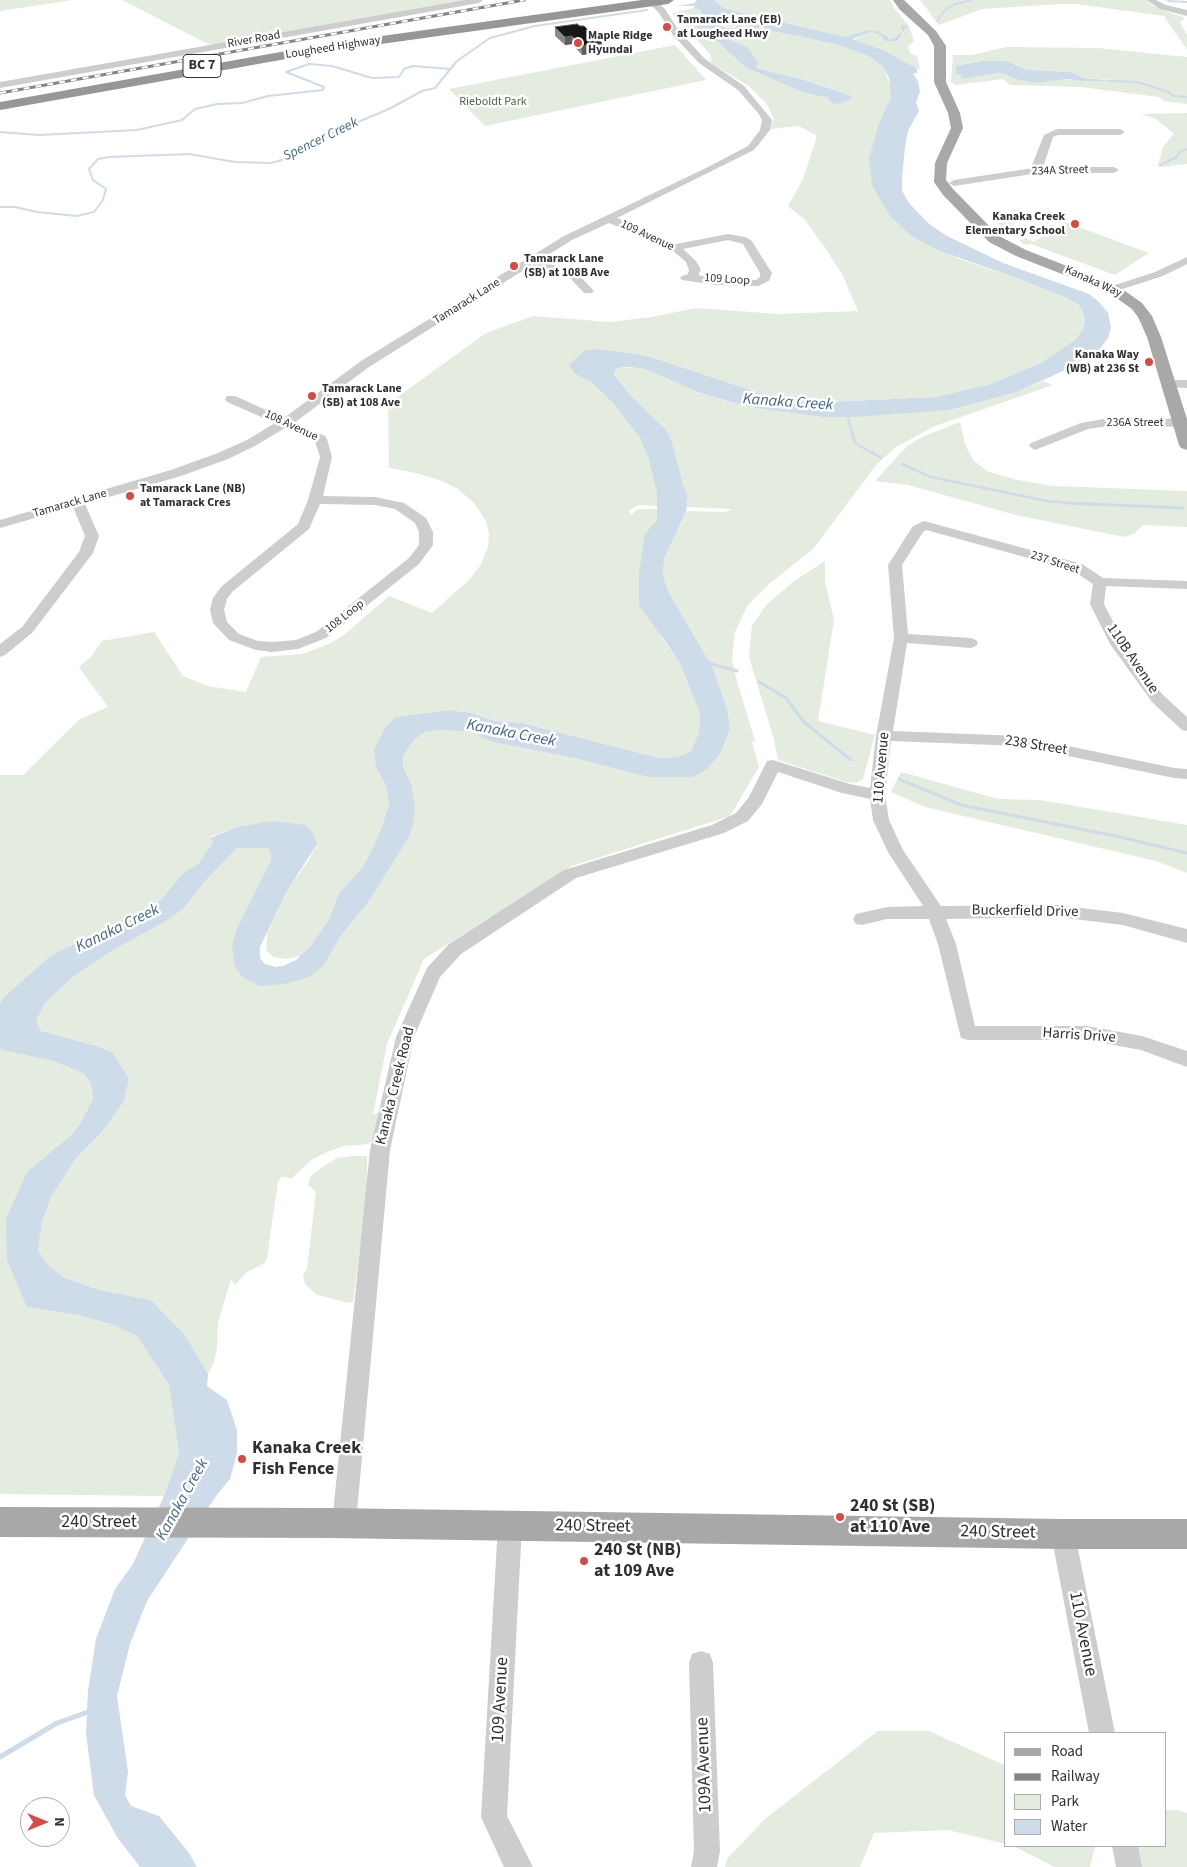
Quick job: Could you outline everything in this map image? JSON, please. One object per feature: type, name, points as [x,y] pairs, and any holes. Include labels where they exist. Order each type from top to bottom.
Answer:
[{"type":"highway","name":"Lougheed Highway","points":[[0,104],[331,47],[629,2],[661,2]]},
{"type":"main road","points":[[898,0],[904,8],[932,33],[940,46],[941,89],[956,123],[956,132],[941,163],[948,183]]},
{"type":"main road","points":[[909,0],[914,8],[916,17]]},
{"type":"main road","name":"Kanaka Way","points":[[948,183],[985,231],[1006,246],[1113,289],[1137,306],[1145,316],[1154,337],[1187,445]]},
{"type":"main road","name":"240 Street","points":[[0,1522],[344,1523],[1062,1534],[1187,1534]]},
{"type":"street","name":"River Road","points":[[0,85],[479,0]]},
{"type":"street","points":[[1150,0],[1163,7],[1187,13]]},
{"type":"street","name":"Tamarack Lane","points":[[0,524],[200,464],[244,446],[287,422],[361,367],[568,238],[742,154],[756,143],[766,125],[766,118],[752,99],[738,86],[702,61],[676,33],[661,2]]},
{"type":"street","points":[[1039,170],[1037,165],[1049,135],[1057,132],[1120,132]]},
{"type":"street","name":"234A Street","points":[[948,183],[1039,170],[1114,170]]},
{"type":"street","name":"109 Avenue","points":[[607,218],[675,247],[691,261],[695,270],[689,277]]},
{"type":"street","name":"109 Loop","points":[[675,247],[728,237],[742,239],[747,242],[766,273],[765,279],[758,283],[716,282],[689,277]]},
{"type":"street","points":[[1113,289],[1159,274],[1187,260]]},
{"type":"street","points":[[531,261],[575,276],[588,291]]},
{"type":"street","points":[[1169,384],[1187,384]]},
{"type":"street","name":"108 Avenue","points":[[231,399],[287,422],[321,439],[325,447],[326,457],[315,500]]},
{"type":"street","name":"236A Street","points":[[1035,446],[1086,426],[1115,421],[1180,423]]},
{"type":"street","name":"108 Loop","points":[[315,500],[375,501],[399,506],[422,521],[426,532],[426,545],[414,561],[321,636],[298,644],[272,647],[256,645],[234,637],[220,623],[217,610],[220,598],[227,589],[296,534],[309,518],[315,500]]},
{"type":"street","points":[[0,652],[27,630],[86,553],[92,536],[91,530],[77,501]]},
{"type":"street","name":"237 Street","points":[[924,525],[1077,567],[1100,582]]},
{"type":"street","name":"110 Avenue","points":[[924,525],[918,529],[895,565],[901,638],[884,736],[877,795],[881,820],[896,852],[936,911],[947,944],[968,1033]]},
{"type":"street","points":[[1100,582],[1187,585]]},
{"type":"street","name":"110B Avenue","points":[[1100,582],[1097,604],[1118,644],[1158,698],[1187,726]]},
{"type":"street","points":[[901,638],[971,643]]},
{"type":"street","name":"238 Street","points":[[884,736],[1020,741],[1174,773],[1187,774]]},
{"type":"street","name":"Kanaka Creek Road","points":[[344,1523],[380,1150],[405,1037],[434,973],[455,949],[570,874],[718,829],[742,817],[756,800],[773,765],[848,790],[877,795]]},
{"type":"street","name":"Buckerfield Drive","points":[[862,919],[887,913],[1057,911],[1123,919],[1187,936]]},
{"type":"street","name":"Harris Drive","points":[[968,1033],[1088,1034],[1142,1043],[1187,1059]]},
{"type":"street","name":"109 Avenue","points":[[510,1525],[494,1817],[520,1867]]},
{"type":"street","name":"110 Avenue","points":[[1062,1534],[1102,1732]]},
{"type":"street","name":"109A Avenue","points":[[701,1663],[707,1851],[704,1867]]},
{"type":"street","points":[[1125,1847],[1129,1867]]},
{"type":"green space","points":[[0,0],[73,0],[0,11]]},
{"type":"green space","points":[[122,0],[472,0],[215,45],[206,43]]},
{"type":"green space","points":[[714,0],[890,0],[909,26],[914,41],[908,47],[910,53],[917,56],[920,69],[912,68],[885,51],[852,40],[871,32],[880,35],[885,41],[899,40],[906,29],[903,28],[899,36],[893,39],[888,39],[888,37],[878,31],[867,30],[846,37],[734,11],[722,7]]},
{"type":"green space","points":[[920,0],[1145,0],[1153,6],[1185,18],[1180,22],[1187,35],[1187,50],[1164,16],[1076,4],[1060,4],[982,9],[939,25]]},
{"type":"green space","points":[[694,8],[701,10],[702,14],[737,25],[731,28],[714,23],[695,25],[721,44],[747,68],[802,92],[828,98],[849,95],[801,79],[759,69],[756,67],[747,47],[721,36],[721,34],[743,26],[799,36],[842,46],[868,56],[877,62],[884,68],[891,89],[891,97],[879,123],[913,237],[959,259],[1022,280],[1067,298],[1079,305],[1083,312],[1085,320],[1083,329],[1076,339],[1041,363],[991,384],[936,397],[828,402],[781,398],[630,353],[595,349],[575,374],[591,382],[614,404],[640,438],[648,457],[657,493],[657,506],[639,505],[629,510],[631,515],[638,509],[657,509],[660,636],[679,661],[700,714],[699,732],[691,752],[676,757],[659,758],[522,723],[495,721],[471,713],[449,710],[396,717],[376,767],[386,786],[389,805],[382,826],[371,852],[361,869],[339,893],[328,921],[310,947],[301,956],[287,959],[273,957],[266,950],[267,934],[286,893],[317,844],[255,824],[237,827],[210,837],[213,842],[198,864],[184,872],[160,901],[50,956],[4,997],[0,1004],[0,775],[23,775],[80,719],[108,707],[79,667],[91,657],[102,641],[154,632],[183,676],[208,686],[246,692],[261,657],[302,654],[329,644],[345,634],[389,596],[432,613],[470,579],[480,566],[488,547],[489,534],[486,521],[475,504],[458,489],[442,481],[416,473],[389,468],[388,404],[486,333],[533,316],[610,322],[652,317],[696,308],[779,314],[858,311],[842,274],[825,248],[805,220],[788,206],[803,179],[817,136],[799,126],[770,129],[774,118],[766,103],[749,86],[712,64],[710,54],[672,13]]},
{"type":"green space","name":"Rieboldt Park","points":[[675,45],[706,80],[485,126],[449,89]]},
{"type":"green space","points":[[1006,47],[1097,48],[1187,57],[1187,104],[1164,101],[1159,97],[1081,87],[1010,85],[1003,79],[955,85],[951,82],[953,55],[972,55]],"holes":[[[999,61],[1014,64],[1028,70],[1072,72],[1083,78],[1114,80],[1015,79],[999,73],[962,79],[962,64]]]},
{"type":"green space","points":[[1187,113],[1187,164],[1161,167],[1158,165],[1163,147],[1174,134],[1156,119],[1141,114]]},
{"type":"green space","points":[[1007,213],[1016,223],[1010,224],[1018,228],[1013,230],[1004,229],[990,215]]},
{"type":"green space","points":[[1065,222],[1149,253],[1115,275],[1019,241],[1026,238],[1034,242]]},
{"type":"green space","points":[[620,367],[645,369],[698,392],[747,407],[822,417],[950,410],[1017,392],[1043,381],[1053,385],[935,426],[896,447],[877,464],[813,549],[768,585],[747,606],[735,632],[732,659],[755,741],[752,742],[759,767],[730,816],[572,866],[424,959],[387,1044],[373,1114],[380,1113],[374,1139],[368,1144],[344,1146],[327,1152],[311,1160],[291,1179],[282,1177],[278,1181],[267,1258],[265,1263],[247,1272],[235,1285],[231,1279],[218,1323],[217,1348],[213,1365],[208,1374],[185,1335],[151,1300],[99,1290],[65,1278],[49,1266],[38,1251],[42,1222],[51,1197],[76,1158],[102,1132],[124,1101],[129,1079],[93,1045],[41,1031],[36,1021],[45,1003],[74,976],[113,950],[168,920],[183,909],[206,880],[237,848],[267,848],[271,852],[271,860],[237,928],[242,977],[324,965],[340,937],[369,901],[408,839],[411,784],[403,767],[403,756],[414,740],[425,732],[439,730],[471,732],[493,742],[574,758],[648,777],[721,752],[730,729],[728,712],[713,668],[669,593],[663,576],[664,559],[687,511],[725,512],[732,509],[687,507],[688,496],[673,445],[630,395],[614,373]]},
{"type":"green space","points":[[960,422],[965,444],[974,461],[989,472],[1017,480],[1053,486],[1187,491],[1187,527],[1143,525],[1134,534],[1124,537],[1016,515],[908,485],[875,481],[906,447],[922,437]]},
{"type":"green space","points":[[825,561],[825,581],[834,620],[818,721],[875,735],[863,779],[856,783],[847,782],[778,760],[773,736],[749,657],[752,626],[766,605],[794,581]]},
{"type":"green space","points":[[901,772],[998,799],[1040,800],[1187,825],[1187,873],[1156,861],[925,807],[891,792]]},
{"type":"green space","points":[[0,1046],[4,1050],[53,1061],[83,1073],[91,1083],[93,1099],[80,1124],[71,1135],[27,1172],[27,1307],[77,1315],[111,1324],[137,1336],[169,1385],[179,1453],[164,1496],[0,1494]]},
{"type":"green space","points":[[367,1156],[367,1194],[353,1302],[349,1303],[317,1295],[305,1284],[303,1274],[307,1269],[316,1192],[308,1185],[311,1176],[337,1158]]},
{"type":"green space","points":[[878,1731],[929,1731],[1004,1765],[1004,1844],[948,1830],[874,1833],[860,1867],[725,1867],[727,1859],[765,1819]]},
{"type":"green space","points":[[1167,1810],[1187,1813],[1187,1867],[1129,1867],[1125,1847],[1167,1847]]},
{"type":"green space","points":[[1015,1847],[1095,1847],[1090,1867],[1055,1867]]},
{"type":"water","name":"Kanaka Creek","points":[[697,0],[714,0],[722,7],[734,11],[846,37],[867,30],[878,31],[888,37],[888,39],[893,39],[902,32],[901,25],[907,26],[898,41],[885,41],[880,35],[871,32],[852,39],[885,51],[917,69],[917,73],[913,74],[918,81],[920,92],[916,102],[919,111],[908,131],[902,179],[902,191],[909,203],[929,224],[947,236],[1003,263],[1089,294],[1108,313],[1111,328],[1108,338],[1098,351],[1078,364],[1017,392],[950,410],[853,417],[822,417],[748,407],[698,392],[645,369],[620,367],[615,370],[614,374],[630,395],[666,430],[673,445],[688,496],[686,512],[664,559],[663,576],[669,593],[713,668],[728,712],[730,729],[721,752],[707,769],[693,777],[648,777],[574,758],[493,742],[471,732],[439,730],[425,732],[414,740],[403,756],[403,767],[411,784],[415,806],[413,824],[408,839],[369,901],[340,937],[324,965],[309,977],[284,984],[260,986],[242,977],[235,966],[232,946],[237,928],[271,860],[271,852],[267,848],[237,848],[206,880],[183,909],[168,920],[113,950],[74,976],[45,1003],[36,1021],[41,1031],[93,1045],[113,1053],[129,1079],[124,1101],[102,1132],[76,1158],[51,1197],[42,1222],[38,1251],[49,1266],[65,1278],[99,1290],[151,1300],[185,1335],[208,1374],[207,1386],[227,1400],[237,1430],[237,1453],[230,1479],[216,1496],[147,1601],[130,1644],[117,1696],[128,1772],[125,1795],[131,1806],[159,1816],[189,1853],[197,1867],[140,1867],[117,1837],[94,1795],[86,1733],[88,1691],[96,1639],[115,1589],[133,1564],[164,1496],[179,1453],[169,1385],[137,1336],[111,1324],[77,1315],[27,1307],[7,1260],[6,1219],[27,1172],[71,1135],[80,1124],[93,1099],[91,1083],[83,1073],[53,1061],[3,1050],[0,1046],[0,1004],[4,997],[50,956],[160,901],[184,872],[198,864],[213,842],[210,838],[237,827],[273,821],[305,825],[313,833],[317,844],[286,893],[260,947],[260,958],[265,964],[275,967],[283,966],[296,960],[310,947],[328,921],[339,893],[361,869],[371,852],[382,826],[389,805],[386,786],[376,767],[374,750],[385,728],[396,717],[449,710],[471,713],[495,721],[522,723],[659,758],[676,757],[691,752],[699,732],[700,714],[679,661],[639,605],[639,573],[645,534],[657,520],[657,493],[648,457],[640,438],[614,404],[591,382],[575,374],[569,365],[584,351],[595,349],[650,357],[756,392],[781,398],[828,402],[936,397],[991,384],[1041,363],[1076,339],[1083,329],[1085,320],[1079,305],[1067,298],[1022,280],[940,251],[913,237],[890,216],[872,185],[869,158],[879,123],[891,97],[889,78],[884,68],[877,62],[868,56],[842,46],[743,26],[721,35],[747,47],[758,63],[756,67],[759,69],[801,79],[849,95],[852,98],[840,104],[832,103],[828,98],[802,92],[747,68],[721,44],[694,25],[696,20],[700,18],[712,20],[714,23],[727,28],[735,28],[737,25],[702,14],[701,10],[694,8],[695,6],[677,6],[695,3]]},
{"type":"water","points":[[981,61],[1006,61],[1028,70],[1072,72],[1083,78],[1115,81],[1067,79],[1033,83],[999,73],[962,79],[961,75],[956,74],[956,66]]},
{"type":"building","points":[[577,24],[584,26],[602,43],[582,46],[572,36],[565,37],[555,27]]},
{"type":"waterway","points":[[937,21],[945,10],[953,5],[971,0]]},
{"type":"waterway","points":[[1168,1],[1187,2]]},
{"type":"waterway","name":"Spencer Creek","points":[[451,69],[457,61],[490,38],[535,26],[647,10]]},
{"type":"waterway","points":[[0,132],[39,135],[137,130],[182,120],[195,109],[217,104],[242,103],[268,96],[323,90],[324,87],[286,72],[309,64],[332,66],[372,78],[399,77],[404,69],[413,66],[451,69]]},
{"type":"waterway","name":"Spencer Creek","points":[[0,207],[15,207],[37,212],[77,216],[94,212],[103,200],[106,189],[93,180],[89,169],[98,159],[109,157],[189,154],[235,162],[271,163],[292,157],[309,149],[320,140],[337,131],[391,108],[422,91],[435,88],[451,69]]},
{"type":"waterway","points":[[1110,81],[1137,82],[1166,91],[1174,96],[1187,97]]},
{"type":"waterway","points":[[1160,165],[1177,157],[1180,151],[1187,149]]},
{"type":"waterway","points":[[847,414],[855,443],[881,458]]},
{"type":"waterway","points":[[902,464],[931,477],[1047,501],[1074,503]]},
{"type":"waterway","points":[[1067,503],[1074,503]]},
{"type":"waterway","points":[[1074,503],[1183,508]]},
{"type":"waterway","points":[[1074,503],[1082,504]]},
{"type":"waterway","points":[[708,663],[737,671]]},
{"type":"waterway","points":[[759,682],[786,698],[804,722],[851,760]]},
{"type":"waterway","points":[[899,779],[961,805],[1120,837],[1187,853]]},
{"type":"waterway","points":[[0,1757],[57,1723],[91,1711]]},
{"type":"railway","points":[[0,93],[524,0]]},
{"type":"place","name":"Tamarack Lane (EB) at Lougheed Hwy","points":[[667,27]]},
{"type":"place","name":"Maple Ridge Hyundai","points":[[578,43]]},
{"type":"place","name":"Kanaka Creek Elementary School","points":[[1075,224]]},
{"type":"place","name":"Tamarack Lane (SB) at 108B Ave","points":[[514,266]]},
{"type":"place","name":"Kanaka Way (WB) at 236 St","points":[[1149,362]]},
{"type":"place","name":"Tamarack Lane (SB) at 108 Ave","points":[[312,396]]},
{"type":"place","name":"Tamarack Lane (NB) at Tamarack Cres","points":[[130,496]]},
{"type":"place","name":"Kanaka Creek Fish Fence","points":[[242,1459]]},
{"type":"place","name":"240 St (SB) at 110 Ave","points":[[840,1517]]},
{"type":"place","name":"240 St (NB) at 109 Ave","points":[[584,1561]]}]
